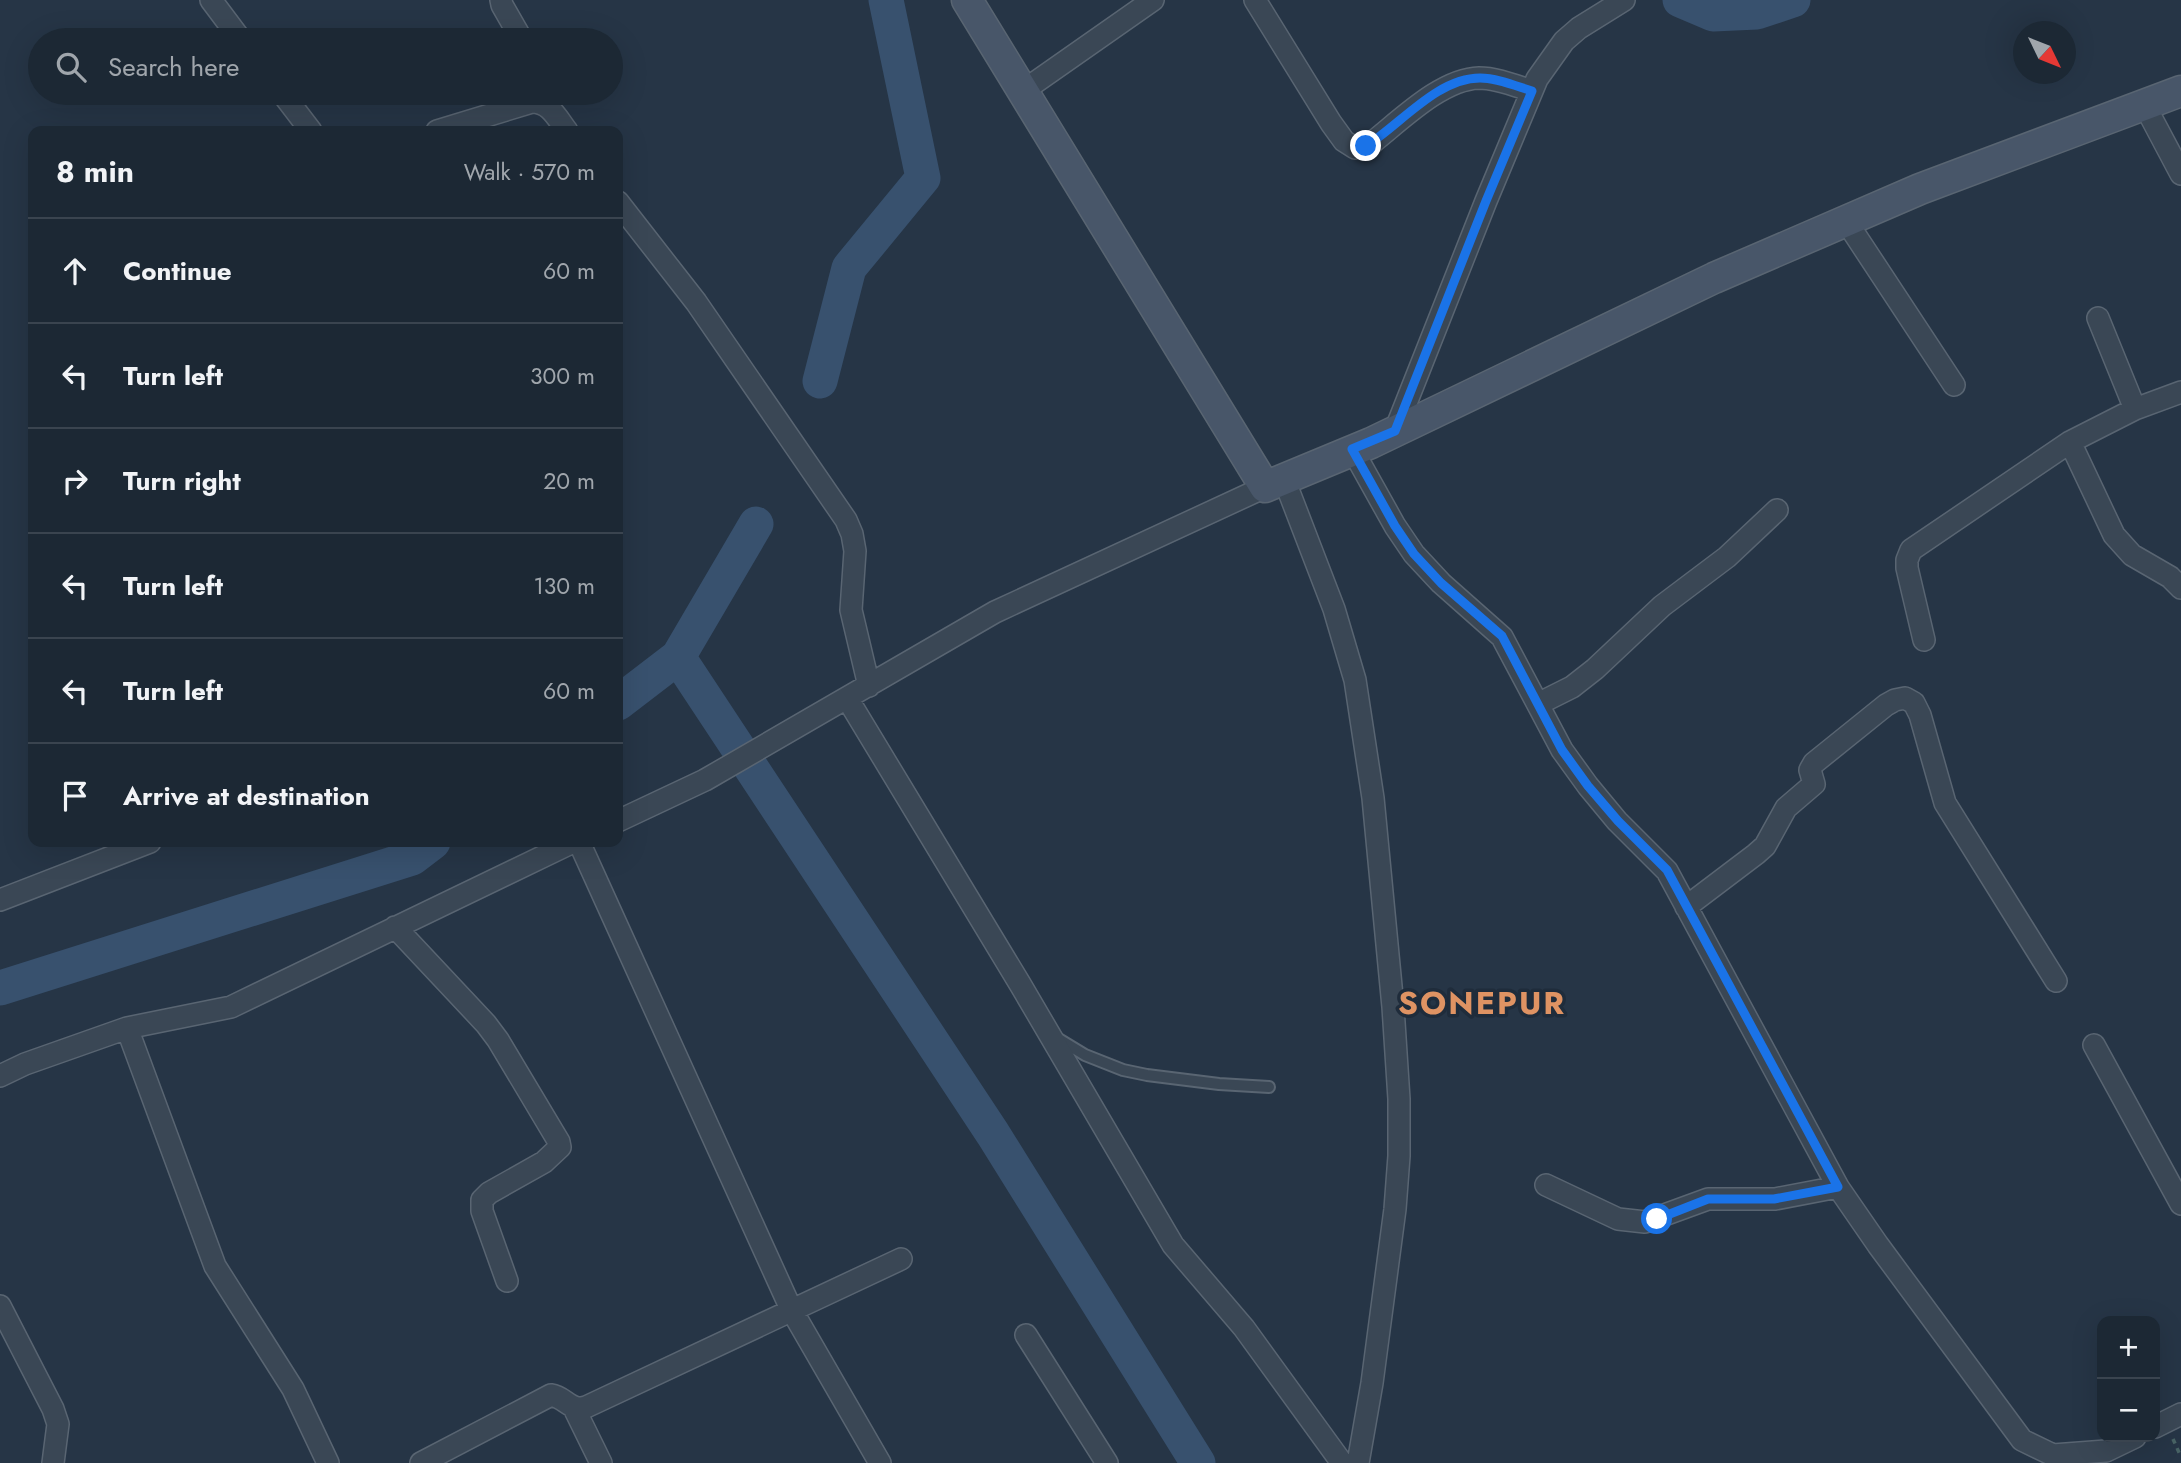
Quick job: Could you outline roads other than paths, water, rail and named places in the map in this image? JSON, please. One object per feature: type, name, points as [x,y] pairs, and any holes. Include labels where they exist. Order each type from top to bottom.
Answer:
[{"type":"street","points":[[211,0],[232,28]]},
{"type":"street","points":[[501,0],[515,28]]},
{"type":"street","points":[[967,0],[1275,483],[1334,609],[1355,680],[1373,798],[1399,1099],[1397,1183],[1380,1331],[1358,1463]]},
{"type":"street","points":[[1023,90],[1153,0]]},
{"type":"street","points":[[1255,0],[1331,123],[1344,141],[1355,148],[1373,142],[1451,85],[1480,78],[1532,91]]},
{"type":"street","points":[[1395,431],[1537,79],[1564,41],[1579,28],[1625,0]]},
{"type":"street","points":[[623,819],[705,780],[995,612],[1395,431],[1714,278],[1920,189],[2181,92]]},
{"type":"street","points":[[291,105],[307,126]]},
{"type":"street","points":[[453,126],[522,105]]},
{"type":"street","points":[[548,105],[563,126]]},
{"type":"street","points":[[2144,106],[2181,174]]},
{"type":"street","points":[[623,208],[696,302],[846,520],[856,551],[851,610],[869,686]]},
{"type":"street","points":[[1846,221],[1954,385]]},
{"type":"street","points":[[2098,318],[2134,408]]},
{"type":"street","points":[[1924,640],[1907,568],[1911,550],[2070,442],[2134,408],[2181,392]]},
{"type":"street","points":[[2070,442],[2114,535],[2132,555],[2170,578],[2181,588]]},
{"type":"street","points":[[1352,449],[1395,526],[1414,554],[1441,583],[1502,636],[1562,750],[1618,821],[1667,870],[1838,1187],[2022,1440],[2053,1455],[2106,1451],[2125,1442]]},
{"type":"street","points":[[1538,704],[1572,687],[1595,669],[1662,606],[1727,557],[1777,510]]},
{"type":"street","points":[[847,698],[1020,984],[1045,1031],[1173,1245],[1244,1328],[1342,1463]]},
{"type":"street","points":[[1686,907],[1765,846],[1786,808],[1814,784],[1810,770],[1814,763],[1886,705],[1895,699],[1905,698],[1914,703],[1920,715],[1945,803],[2056,981]]},
{"type":"street","points":[[0,900],[137,847]]},
{"type":"street","points":[[0,1076],[127,1028],[231,1007],[563,847]]},
{"type":"street","points":[[581,847],[791,1309],[880,1463]]},
{"type":"street","points":[[396,927],[486,1024],[559,1142],[560,1147],[552,1157],[482,1200],[482,1211],[507,1281]]},
{"type":"street","points":[[127,1028],[215,1266],[293,1389],[328,1463]]},
{"type":"street","points":[[2095,1045],[2181,1204]]},
{"type":"street","points":[[1546,1185],[1618,1219],[1645,1222],[1708,1199],[1774,1199],[1838,1187]]},
{"type":"street","points":[[421,1463],[551,1395],[574,1408],[586,1407],[901,1259]]},
{"type":"street","points":[[0,1306],[53,1409],[58,1424],[53,1463]]},
{"type":"street","points":[[1026,1335],[1107,1463]]},
{"type":"street","points":[[574,1408],[601,1463]]},
{"type":"street","points":[[2160,1424],[2181,1413]]},
{"type":"lane","points":[[1045,1031],[1085,1055],[1123,1070],[1219,1084],[1269,1087]]},
{"type":"waterway","points":[[820,381],[849,268],[923,178],[886,0]]},
{"type":"waterway","points":[[1680,0],[1713,14],[1757,12],[1793,0]]},
{"type":"waterway","points":[[623,699],[678,657],[756,524]]},
{"type":"waterway","points":[[678,657],[993,1134],[1198,1463]]},
{"type":"waterway","points":[[0,988],[412,858],[426,847]]},
{"type":"district","name":"SONEPUR","points":[[1482,1003]]}]
